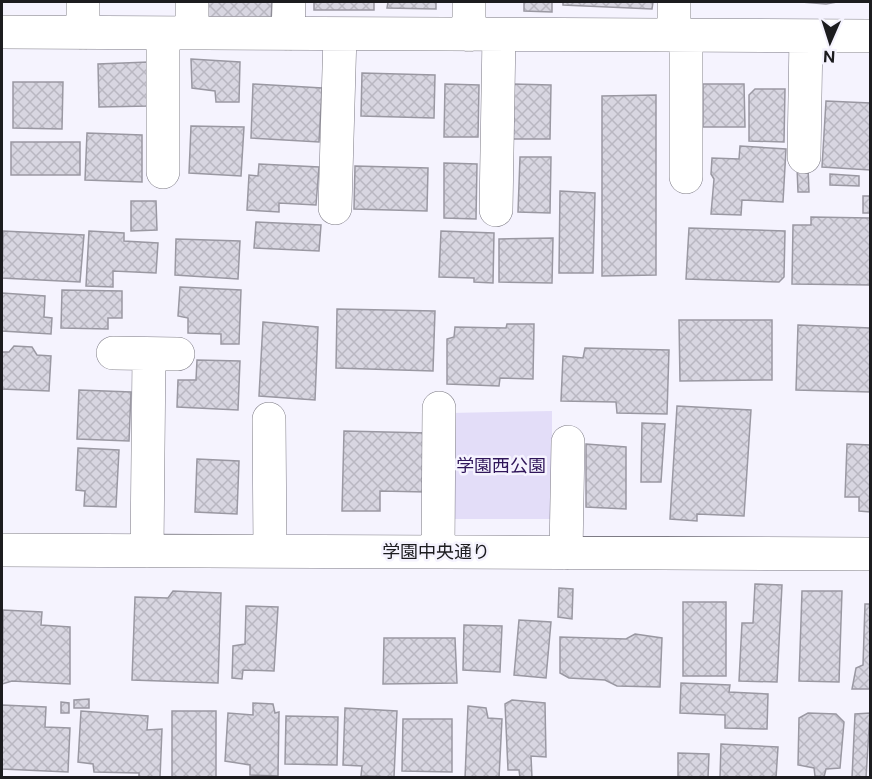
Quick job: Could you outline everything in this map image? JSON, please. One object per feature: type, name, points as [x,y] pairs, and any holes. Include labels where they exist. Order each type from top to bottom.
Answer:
[{"type":"street","points":[[288,2],[288,34]]},
{"type":"street","points":[[470,2],[484,35],[496,210]]},
{"type":"street","points":[[674,2],[680,35],[686,177]]},
{"type":"street","points":[[2,32],[83,17],[182,23],[288,34],[870,36]]},
{"type":"street","points":[[162,172],[182,23]]},
{"type":"street","points":[[335,208],[340,34]]},
{"type":"street","points":[[804,157],[806,36]]},
{"type":"street","points":[[113,353],[164,354],[147,551]]},
{"type":"street","points":[[438,552],[439,408]]},
{"type":"street","points":[[269,419],[270,551]]},
{"type":"street","points":[[566,553],[568,441]]},
{"type":"street","name":"学園中央通り","points":[[2,550],[870,554]]},
{"type":"green space","name":"学園西公園","points":[[552,411],[552,519],[452,519],[450,413]]},
{"type":"building","points":[[205,2],[272,2],[271,21],[204,18]]},
{"type":"building","points":[[314,2],[374,2],[374,10],[314,10]]},
{"type":"building","points":[[388,2],[436,2],[436,9],[387,8]]},
{"type":"building","points":[[524,2],[552,2],[552,12],[524,11]]},
{"type":"building","points":[[563,2],[653,2],[652,9],[563,5]]},
{"type":"building","points":[[801,2],[837,2],[826,4]]},
{"type":"building","points":[[191,59],[240,62],[239,102],[216,102],[215,91],[192,88]]},
{"type":"building","points":[[148,62],[149,106],[99,107],[98,64]]},
{"type":"building","points":[[362,73],[435,75],[434,118],[361,116]]},
{"type":"building","points":[[13,82],[63,82],[62,129],[13,128]]},
{"type":"building","points":[[253,84],[322,88],[319,142],[251,138]]},
{"type":"building","points":[[445,84],[479,85],[478,137],[444,137]]},
{"type":"building","points":[[513,84],[551,85],[550,139],[512,139]]},
{"type":"building","points":[[703,84],[744,84],[745,127],[703,127]]},
{"type":"building","points":[[755,89],[785,89],[784,142],[749,141],[749,95]]},
{"type":"building","points":[[656,95],[656,275],[602,276],[602,96]]},
{"type":"building","points":[[826,101],[870,103],[870,170],[822,167]]},
{"type":"building","points":[[191,126],[244,127],[241,176],[189,173]]},
{"type":"building","points":[[87,133],[142,135],[142,182],[85,180]]},
{"type":"building","points":[[11,142],[80,142],[80,175],[11,175]]},
{"type":"building","points":[[740,146],[786,149],[783,202],[742,200],[741,215],[711,214],[714,179],[711,174],[712,158],[739,159]]},
{"type":"building","points":[[520,157],[551,157],[550,213],[518,212]]},
{"type":"building","points":[[444,163],[477,164],[476,219],[444,218]]},
{"type":"building","points":[[259,164],[319,167],[316,205],[279,203],[279,212],[247,210],[249,175],[258,176]]},
{"type":"building","points":[[355,166],[428,168],[427,211],[354,209]]},
{"type":"building","points":[[797,167],[808,167],[809,192],[798,192]]},
{"type":"building","points":[[830,174],[859,176],[859,186],[830,185]]},
{"type":"building","points":[[560,191],[595,193],[593,273],[559,273]]},
{"type":"building","points":[[863,196],[870,196],[870,213],[863,213]]},
{"type":"building","points":[[131,201],[156,201],[157,230],[131,231]]},
{"type":"building","points":[[811,217],[870,218],[870,285],[792,284],[793,225],[811,225]]},
{"type":"building","points":[[256,222],[321,225],[319,251],[254,248]]},
{"type":"building","points":[[689,228],[785,231],[784,277],[779,282],[686,279]]},
{"type":"building","points":[[3,231],[84,235],[80,282],[2,278]]},
{"type":"building","points":[[89,231],[124,233],[124,241],[158,243],[156,273],[113,271],[113,287],[86,286]]},
{"type":"building","points":[[441,231],[494,233],[493,283],[474,282],[474,278],[439,277]]},
{"type":"building","points":[[553,238],[552,283],[499,282],[499,239]]},
{"type":"building","points":[[176,239],[240,241],[238,279],[175,275]]},
{"type":"building","points":[[180,287],[241,290],[239,344],[221,344],[221,334],[188,333],[188,318],[178,316]]},
{"type":"building","points":[[62,290],[122,291],[122,318],[108,318],[108,329],[61,328]]},
{"type":"building","points":[[2,293],[45,296],[44,317],[52,318],[51,334],[2,331]]},
{"type":"building","points":[[337,309],[435,311],[433,371],[336,368]]},
{"type":"building","points":[[679,320],[772,320],[772,380],[680,381]]},
{"type":"building","points":[[263,322],[318,327],[315,400],[259,396]]},
{"type":"building","points":[[507,324],[534,324],[533,379],[500,378],[499,386],[447,384],[447,339],[454,337],[455,327],[506,328]]},
{"type":"building","points":[[798,325],[870,328],[870,392],[796,390]]},
{"type":"building","points":[[14,346],[32,347],[37,355],[51,356],[49,391],[2,389],[2,352],[9,352]]},
{"type":"building","points":[[585,348],[669,350],[667,414],[617,413],[616,402],[561,401],[563,356],[583,358]]},
{"type":"building","points":[[197,360],[240,361],[238,410],[177,407],[178,380],[196,380]]},
{"type":"building","points":[[79,390],[131,392],[129,441],[77,439]]},
{"type":"building","points":[[677,406],[751,410],[744,516],[697,514],[697,521],[670,519]]},
{"type":"building","points":[[642,423],[665,424],[661,482],[641,482]]},
{"type":"building","points":[[344,431],[428,433],[426,492],[380,491],[380,511],[342,511]]},
{"type":"building","points":[[586,444],[626,447],[626,509],[586,507]]},
{"type":"building","points":[[847,444],[870,445],[870,512],[859,511],[859,497],[845,497]]},
{"type":"building","points":[[78,448],[119,450],[116,507],[84,506],[85,491],[76,490]]},
{"type":"building","points":[[197,459],[239,461],[237,514],[195,512]]},
{"type":"building","points":[[755,584],[782,585],[777,682],[739,681],[742,623],[753,623]]},
{"type":"building","points":[[559,588],[573,589],[572,619],[558,617]]},
{"type":"building","points":[[173,591],[221,593],[218,683],[132,680],[135,597],[168,598]]},
{"type":"building","points":[[802,591],[842,591],[839,682],[799,681]]},
{"type":"building","points":[[683,602],[726,602],[726,676],[683,676]]},
{"type":"building","points":[[865,604],[870,604],[870,689],[852,689],[856,668],[863,665]]},
{"type":"building","points":[[246,606],[278,607],[274,671],[243,670],[242,679],[232,678],[233,646],[245,644]]},
{"type":"building","points":[[3,610],[42,612],[41,625],[70,627],[70,684],[12,681],[2,684]]},
{"type":"building","points":[[519,620],[551,622],[546,678],[514,675]]},
{"type":"building","points":[[464,625],[502,626],[500,672],[463,670]]},
{"type":"building","points":[[635,634],[662,638],[660,687],[617,686],[605,680],[569,678],[560,673],[560,637],[626,639]]},
{"type":"building","points":[[384,638],[455,638],[457,683],[383,684]]},
{"type":"building","points":[[681,683],[730,685],[729,692],[768,694],[767,729],[725,728],[725,715],[680,713]]},
{"type":"building","points":[[89,699],[89,708],[74,708],[74,700]]},
{"type":"building","points":[[512,700],[545,703],[546,757],[531,756],[532,778],[520,778],[519,770],[508,770],[505,704]]},
{"type":"building","points":[[61,702],[69,703],[69,713],[61,713]]},
{"type":"building","points":[[253,703],[273,704],[275,713],[279,712],[278,776],[250,775],[250,765],[225,761],[228,713],[253,715]]},
{"type":"building","points":[[2,705],[46,707],[45,727],[70,728],[68,772],[2,769]]},
{"type":"building","points":[[468,706],[486,708],[488,718],[502,719],[499,778],[465,778]]},
{"type":"building","points":[[345,708],[397,711],[394,777],[361,776],[362,766],[343,765]]},
{"type":"building","points":[[81,711],[148,716],[147,730],[162,729],[160,778],[139,778],[139,773],[94,772],[93,764],[78,762]]},
{"type":"building","points":[[172,711],[216,711],[216,778],[172,778]]},
{"type":"building","points":[[808,713],[836,714],[844,722],[840,768],[826,769],[824,777],[815,776],[814,768],[798,765],[799,718]]},
{"type":"building","points":[[870,713],[866,778],[852,778],[855,714]]},
{"type":"building","points":[[286,716],[338,717],[337,765],[285,764]]},
{"type":"building","points":[[403,719],[452,719],[452,772],[402,771]]},
{"type":"building","points":[[721,744],[778,747],[776,778],[720,778]]},
{"type":"building","points":[[678,753],[709,754],[708,778],[678,778]]}]
